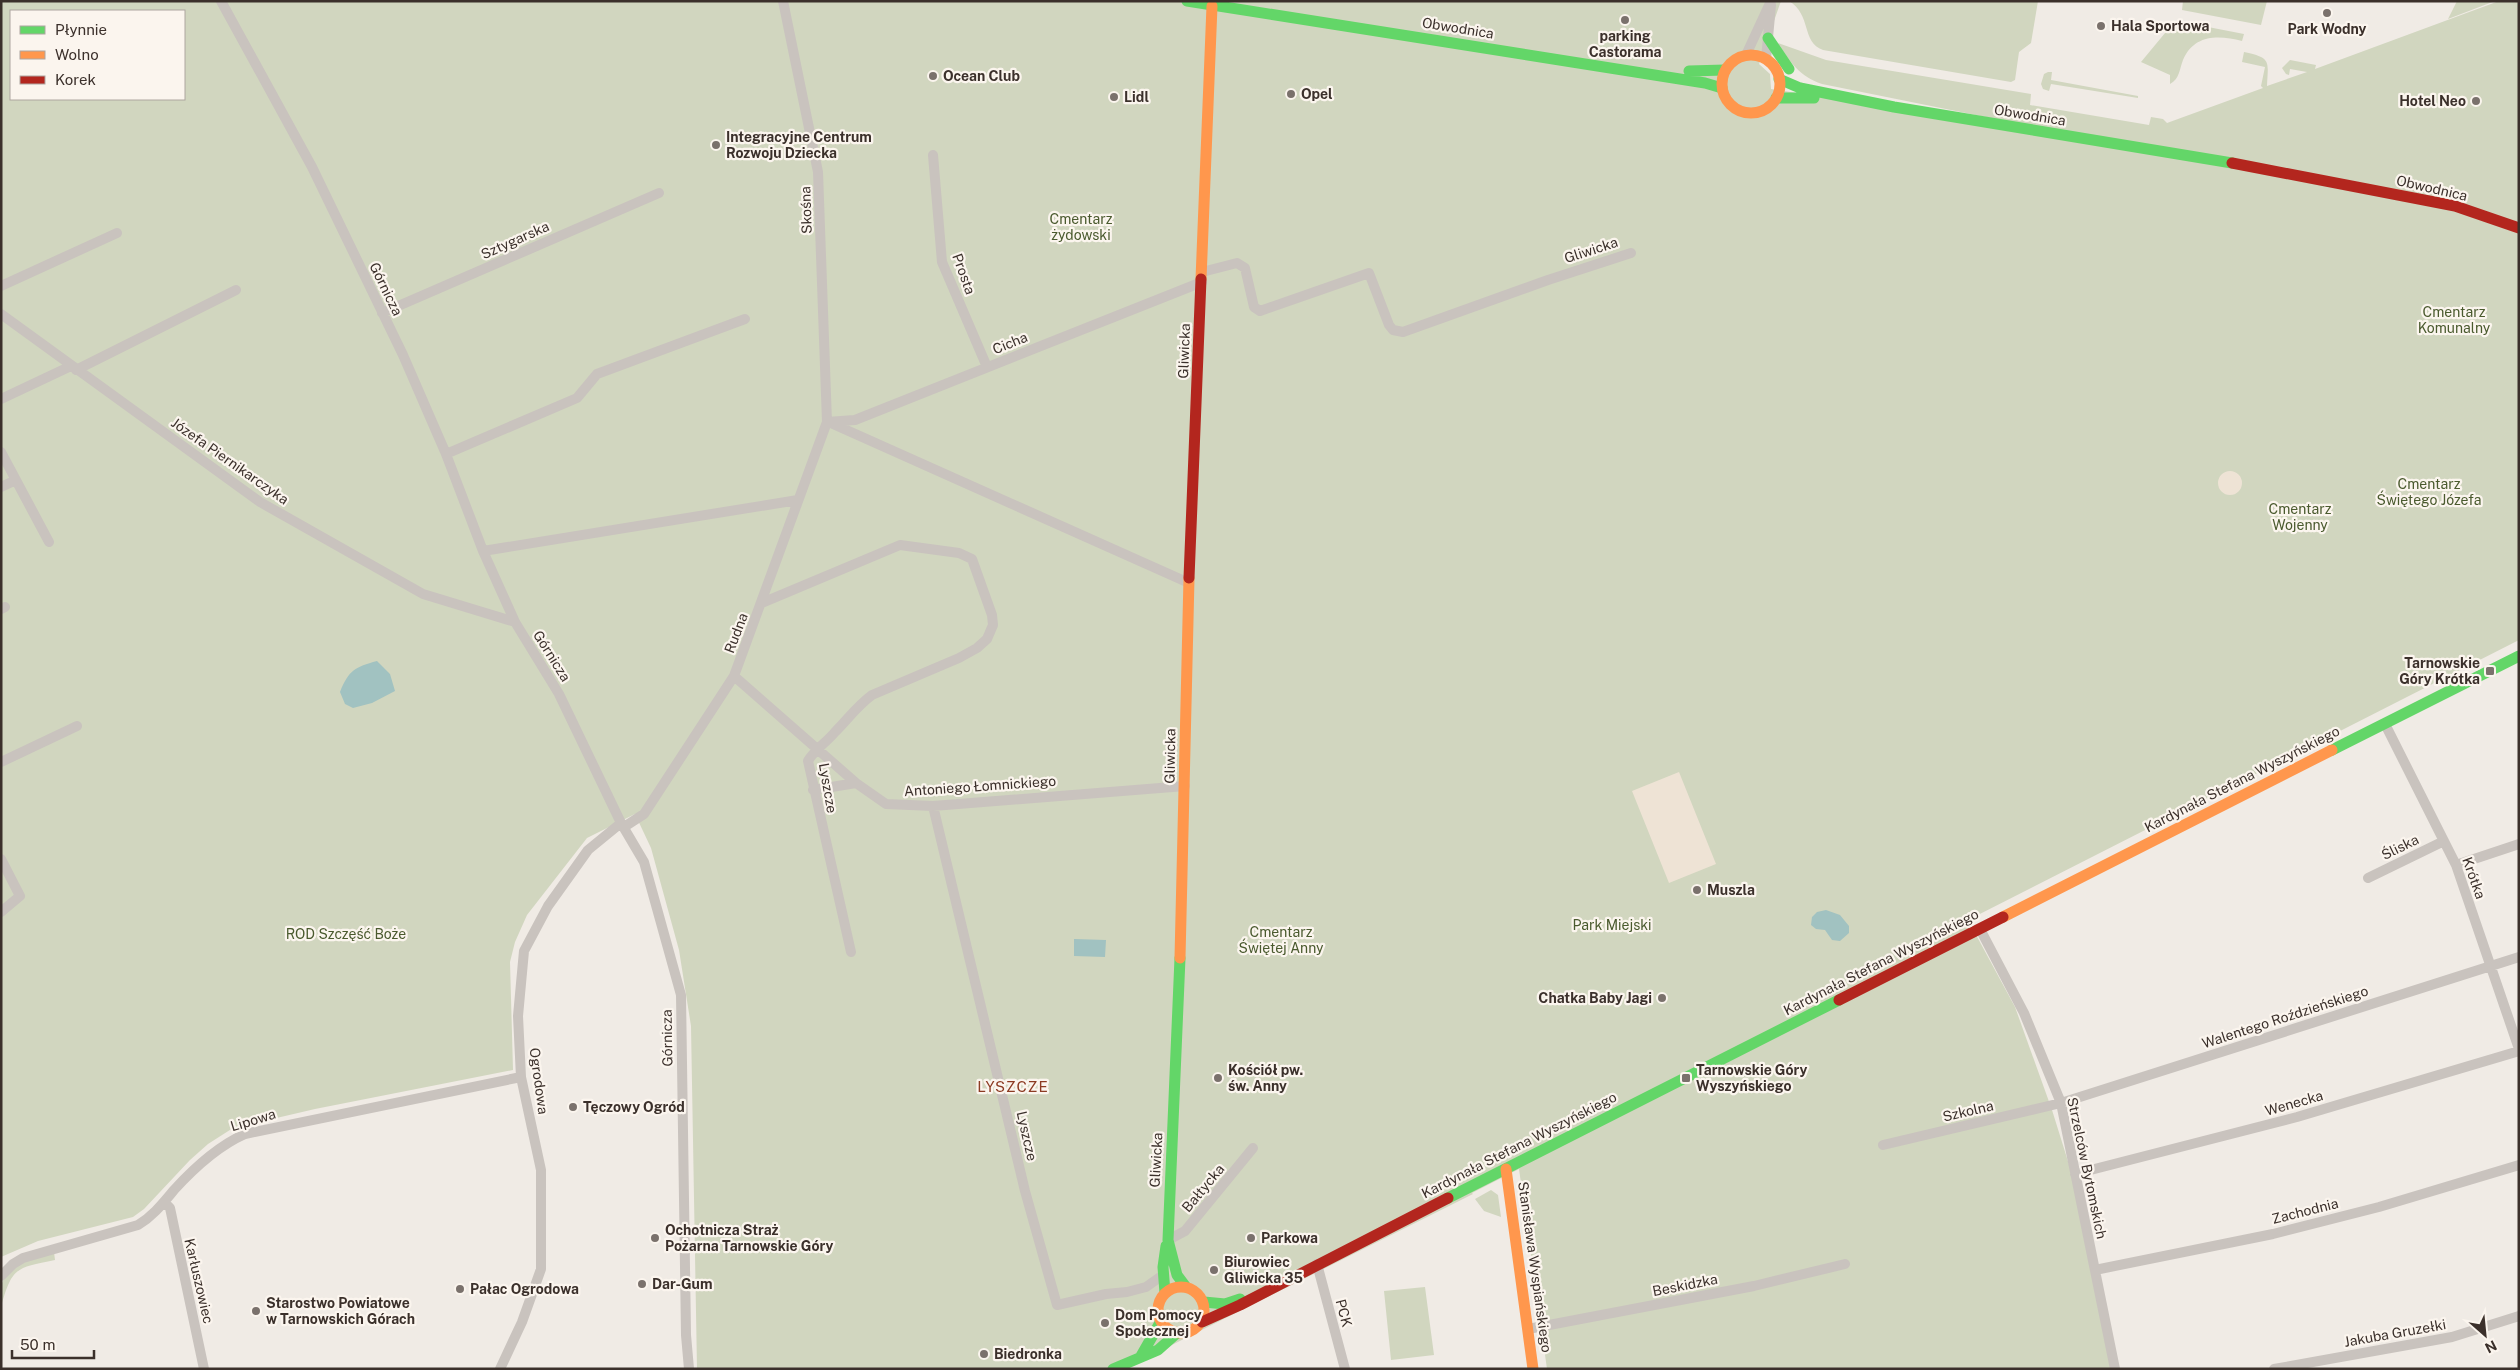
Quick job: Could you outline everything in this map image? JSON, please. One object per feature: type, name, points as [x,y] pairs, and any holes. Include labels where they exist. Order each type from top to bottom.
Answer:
[{"type":"main road","name":"Obwodnica","points":[[1188,1],[1705,83],[1722,88]]},
{"type":"main road","name":"Gliwicka","points":[[1166,1293],[1163,1275],[1164,1253],[1168,1240],[1185,786],[1189,583],[1212,6]]},
{"type":"main road","name":"Obwodnica","points":[[1360,16],[1407,24],[1471,39],[1656,69],[1725,70]]},
{"type":"main road","points":[[1768,38],[1794,76],[1823,91]]},
{"type":"main road","points":[[1746,55],[1756,55],[1766,59],[1772,65],[1779,78],[1776,98],[1765,109],[1745,112],[1730,104],[1722,88],[1725,70],[1734,60],[1746,55]]},
{"type":"main road","name":"Obwodnica","points":[[1779,78],[1800,88],[1823,91],[1894,107],[2253,167],[2278,174],[2434,202],[2519,228]]},
{"type":"main road","name":"Obwodnica","points":[[1776,98],[1811,98],[1852,107],[2170,160],[2263,174],[2278,174]]},
{"type":"main road","name":"Kardynała Stefana Wyszyńskiego","points":[[1202,1322],[1233,1309],[1317,1264],[2519,656]]},
{"type":"main road","name":"Stanisława Wyspiańskiego","points":[[1506,1169],[1533,1369]]},
{"type":"main road","name":"Gliwicka","points":[[1168,1240],[1177,1276],[1186,1287]]},
{"type":"main road","points":[[1119,1368],[1141,1356],[1158,1350],[1176,1334],[1194,1330],[1202,1322],[1205,1312],[1204,1302],[1198,1294],[1186,1287],[1175,1288],[1166,1293],[1158,1306],[1161,1321],[1169,1331],[1176,1334]]},
{"type":"main road","name":"Kardynała Stefana Wyszyńskiego","points":[[1204,1302],[1225,1304],[1256,1295]]},
{"type":"main road","points":[[1141,1356],[1161,1321]]},
{"type":"street","name":"Górnicza","points":[[221,1],[312,167],[382,313],[446,454],[484,551],[515,622],[559,694],[622,825],[644,862],[681,995],[686,1325],[689,1369]]},
{"type":"street","name":"Skośna","points":[[783,1],[818,172],[827,422]]},
{"type":"street","points":[[1766,59],[1771,1]]},
{"type":"street","points":[[1746,55],[1771,1]]},
{"type":"street","name":"Prosta","points":[[933,156],[942,262],[987,367]]},
{"type":"street","name":"Sztygarska","points":[[382,313],[659,193]]},
{"type":"street","points":[[1,286],[117,233]]},
{"type":"street","name":"Gliwicka","points":[[1202,277],[1236,263],[1241,264],[1245,268],[1254,307],[1260,311],[1370,274],[1389,326],[1393,330],[1403,332],[1548,280],[1631,253]]},
{"type":"street","name":"Cicha","points":[[827,422],[856,420],[1202,277]]},
{"type":"street","points":[[1,399],[74,368],[236,290]]},
{"type":"street","name":"Józefa Piernikarczyka","points":[[1,314],[260,502],[423,594],[515,622]]},
{"type":"street","points":[[446,454],[577,398],[597,374],[745,319]]},
{"type":"street","name":"Rudna","points":[[622,825],[644,814],[734,676],[827,422]]},
{"type":"street","points":[[827,422],[851,430],[1023,510],[1189,583]]},
{"type":"street","points":[[1,452],[49,542]]},
{"type":"street","points":[[1,487],[16,480]]},
{"type":"street","points":[[484,551],[798,500]]},
{"type":"street","points":[[762,603],[900,544],[959,553],[972,560],[977,571],[992,615],[993,625],[987,639],[977,648],[959,658],[872,695],[860,704],[818,750]]},
{"type":"street","name":"Antoniego Łomnickiego","points":[[734,676],[856,783],[886,804],[933,806],[1185,786]]},
{"type":"street","name":"Krótka","points":[[2386,724],[2456,864],[2519,1050]]},
{"type":"street","points":[[1,762],[77,726]]},
{"type":"street","name":"Lyszcze","points":[[818,750],[808,761],[851,952]]},
{"type":"street","points":[[813,790],[856,783]]},
{"type":"street","name":"Lyszcze","points":[[933,806],[1026,1190],[1057,1305],[1146,1287],[1163,1275]]},
{"type":"street","name":"Ogrodowa","points":[[500,1369],[522,1322],[541,1269],[541,1170],[521,1077],[518,1016],[524,951],[548,906],[588,850],[622,825]]},
{"type":"street","name":"Śliska","points":[[2368,878],[2444,841]]},
{"type":"street","points":[[2456,864],[2519,844]]},
{"type":"street","points":[[1,859],[20,896],[1,912]]},
{"type":"street","name":"Strzelców Bytomskich","points":[[1980,929],[2024,1014],[2060,1103],[2115,1369]]},
{"type":"street","name":"Walentego Roździeńskiego","points":[[2060,1103],[2519,957]]},
{"type":"street","name":"Wenecka","points":[[2076,1174],[2297,1117],[2519,1050]]},
{"type":"street","name":"Lipowa","points":[[1,1275],[23,1258],[131,1228],[145,1221],[222,1146],[245,1134],[521,1077]]},
{"type":"street","name":"Szkolna","points":[[1883,1145],[2060,1103]]},
{"type":"street","name":"Bałtycka","points":[[1168,1240],[1185,1231],[1253,1148]]},
{"type":"street","name":"Zachodnia","points":[[2095,1270],[2283,1231],[2379,1207],[2519,1165]]},
{"type":"street","name":"Karłuszowiec","points":[[164,1202],[170,1208],[204,1369]]},
{"type":"street","name":"PCK","points":[[1317,1264],[1345,1369]]},
{"type":"street","name":"Beskidzka","points":[[1528,1329],[1754,1286],[1845,1264]]},
{"type":"street","name":"Jakuba Gruzełki","points":[[2274,1369],[2452,1337],[2519,1316]]},
{"type":"green space","points":[[1,1],[1781,1],[1759,64],[1770,74],[1771,89],[2114,143],[1822,84],[1801,73],[1778,43],[1826,60],[2031,94],[2030,105],[2149,125],[2151,117],[2163,119],[2167,123],[2263,88],[2261,86],[2265,67],[2242,62],[2244,52],[2260,56],[2264,59],[2268,66],[2267,86],[2307,72],[2290,69],[2289,75],[2286,74],[2282,68],[2290,60],[2316,65],[2315,69],[2499,1],[2519,1],[2519,640],[1968,920],[2015,1007],[2052,1110],[2081,1203],[2113,1369],[1547,1369],[1519,1169],[1473,1194],[1124,1369],[697,1369],[691,1026],[679,950],[651,848],[635,814],[587,838],[527,915],[515,942],[510,962],[513,1070],[315,1109],[233,1128],[208,1144],[190,1160],[144,1209],[133,1217],[38,1241],[1,1257]]},
{"type":"green space","points":[[1789,1],[2038,1],[2031,43],[2019,52],[2015,80],[2011,82],[1823,50],[1812,41],[1801,13]]},
{"type":"green space","points":[[2183,1],[2267,1],[2261,25],[2182,10]]},
{"type":"green space","points":[[2457,1],[2495,1],[2448,19]]},
{"type":"green space","points":[[2179,23],[2190,24],[2190,28],[2207,29],[2208,27],[2244,34],[2242,41],[2208,38],[2194,45],[2188,51],[2177,76],[2170,84],[2170,75],[2141,62],[2170,27]]},
{"type":"green space","points":[[2052,72],[2051,80],[2138,96],[2138,98],[2051,84],[2049,91],[2043,89],[2041,84],[2044,74]]},
{"type":"green space","points":[[1491,1190],[1498,1195],[1501,1217],[1484,1211],[1475,1199]]},
{"type":"green space","points":[[54,1252],[55,1260],[24,1268],[13,1277],[1,1307],[2,1283],[10,1270],[24,1262]]},
{"type":"green space","points":[[1425,1287],[1434,1355],[1391,1360],[1384,1291]]},
{"type":"shaded area","points":[[2230,471],[2235,472],[2241,478],[2241,488],[2235,494],[2230,495],[2225,494],[2219,488],[2218,483],[2219,478],[2225,472]]},
{"type":"shaded area","points":[[1679,772],[1716,864],[1669,883],[1632,791]]},
{"type":"water","points":[[377,661],[390,674],[395,691],[372,703],[353,708],[345,704],[340,692],[346,679],[354,670]]},
{"type":"water","points":[[1826,910],[1840,915],[1849,926],[1849,933],[1840,941],[1832,940],[1825,930],[1816,929],[1811,925],[1812,917],[1817,912]]},
{"type":"water","points":[[1074,939],[1106,940],[1105,957],[1074,956]]},
{"type":"traffic: fast","points":[[1187,1],[1705,83],[1722,88]]},
{"type":"traffic: fast","points":[[1768,38],[1789,69]]},
{"type":"traffic: fast","points":[[1689,71],[1725,70]]},
{"type":"traffic: fast","points":[[1779,79],[1800,88],[1894,107],[2232,163]]},
{"type":"traffic: fast","points":[[1776,98],[1814,98]]},
{"type":"traffic: fast","points":[[2332,750],[2519,656]]},
{"type":"traffic: fast","points":[[1180,958],[1168,1240],[1177,1275],[1186,1287]]},
{"type":"traffic: fast","points":[[1448,1198],[1839,1000]]},
{"type":"traffic: fast","points":[[1165,1293],[1163,1267],[1166,1246]]},
{"type":"traffic: fast","points":[[1204,1302],[1225,1304],[1240,1299]]},
{"type":"traffic: fast","points":[[1141,1356],[1161,1321]]},
{"type":"traffic: fast","points":[[1113,1369],[1158,1350],[1176,1334]]},
{"type":"traffic: slow","points":[[1201,279],[1212,6]]},
{"type":"traffic: slow","points":[[1751,55],[1767,60],[1775,68],[1780,84],[1775,100],[1767,108],[1751,113],[1735,108],[1727,100],[1722,84],[1727,68],[1735,60],[1751,55]]},
{"type":"traffic: slow","points":[[1180,958],[1189,578]]},
{"type":"traffic: slow","points":[[2003,917],[2332,750]]},
{"type":"traffic: slow","points":[[1506,1169],[1533,1369]]},
{"type":"traffic: slow","points":[[1186,1287],[1198,1293],[1203,1301],[1204,1310],[1203,1319],[1198,1327],[1190,1332],[1176,1333],[1164,1327],[1159,1319],[1158,1305],[1164,1293],[1172,1288],[1186,1287]]},
{"type":"traffic: jam","points":[[2232,163],[2455,206],[2519,228]]},
{"type":"traffic: jam","points":[[1189,578],[1201,279]]},
{"type":"traffic: jam","points":[[1839,1000],[2003,917]]},
{"type":"traffic: jam","points":[[1202,1322],[1240,1305],[1448,1198]]},
{"type":"place","name":"Park Wodny","points":[[2327,13]]},
{"type":"place","name":"parking Castorama","points":[[1625,20]]},
{"type":"place","name":"Hala Sportowa","points":[[2101,26]]},
{"type":"place","name":"Ocean Club","points":[[933,76]]},
{"type":"place","name":"Opel","points":[[1291,94]]},
{"type":"place","name":"Lidl","points":[[1114,97]]},
{"type":"place","name":"Hotel Neo","points":[[2476,101]]},
{"type":"place","name":"Integracyjne Centrum Rozwoju Dziecka","points":[[716,145]]},
{"type":"place","name":"Tarnowskie Góry Krótka","points":[[2490,671]]},
{"type":"place","name":"Muszla","points":[[1697,890]]},
{"type":"place","name":"Chatka Baby Jagi","points":[[1662,998]]},
{"type":"place","name":"Kościół pw. św. Anny","points":[[1218,1078]]},
{"type":"place","name":"Tarnowskie Góry Wyszyńskiego","points":[[1686,1078]]},
{"type":"place","name":"Tęczowy Ogród","points":[[573,1107]]},
{"type":"place","name":"Ochotnicza Straż Pożarna Tarnowskie Góry","points":[[655,1238]]},
{"type":"place","name":"Parkowa","points":[[1251,1238]]},
{"type":"place","name":"Biurowiec Gliwicka 35","points":[[1214,1270]]},
{"type":"place","name":"Dar-Gum","points":[[642,1284]]},
{"type":"place","name":"Pałac Ogrodowa","points":[[460,1289]]},
{"type":"place","name":"Starostwo Powiatowe w Tarnowskich Górach","points":[[256,1311]]},
{"type":"place","name":"Dom Pomocy Społecznej","points":[[1105,1323]]},
{"type":"place","name":"Biedronka","points":[[984,1354]]},
{"type":"district","name":"LYSZCZE","points":[[1013,1087]]},
{"type":"park label","name":"Cmentarz żydowski","points":[[1081,227]]},
{"type":"park label","name":"Cmentarz Komunalny","points":[[2454,320]]},
{"type":"park label","name":"Cmentarz Świętego Józefa","points":[[2429,492]]},
{"type":"park label","name":"Cmentarz Wojenny","points":[[2300,518]]},
{"type":"park label","name":"Park Miejski","points":[[1612,925]]},
{"type":"park label","name":"ROD Szczęść Boże","points":[[346,934]]},
{"type":"park label","name":"Cmentarz Świętej Anny","points":[[1281,940]]}]
